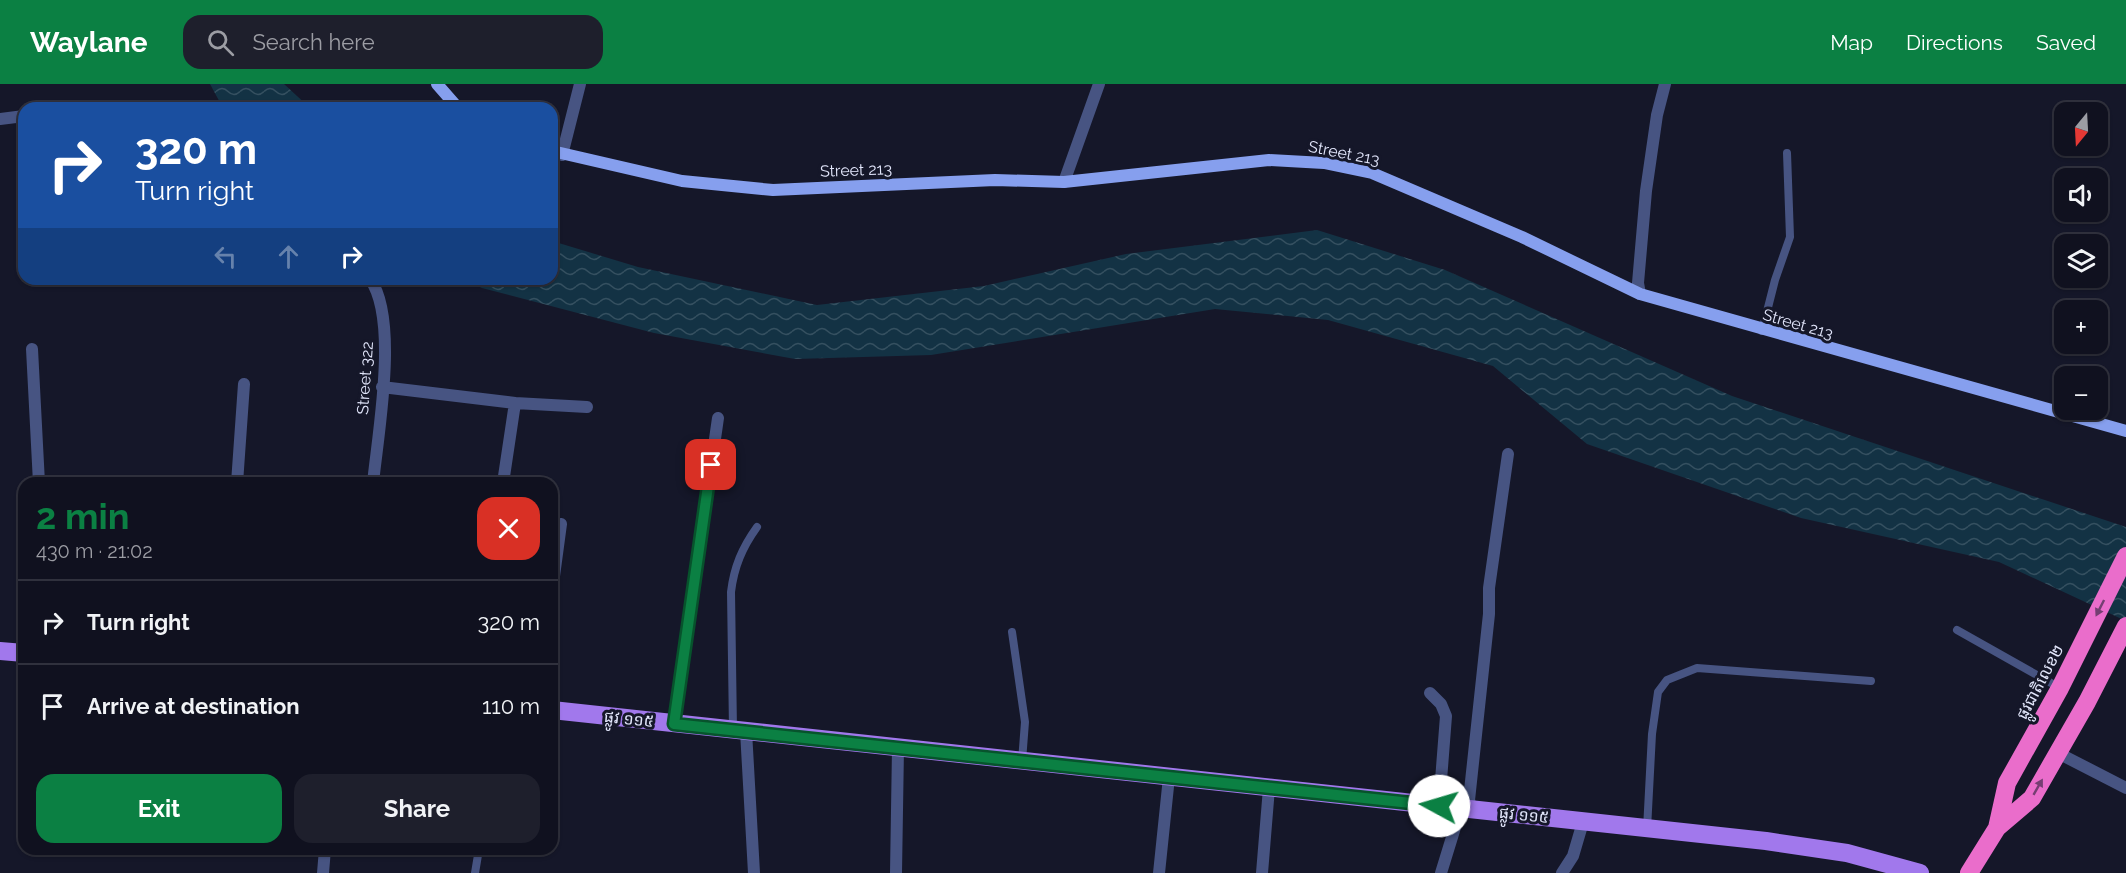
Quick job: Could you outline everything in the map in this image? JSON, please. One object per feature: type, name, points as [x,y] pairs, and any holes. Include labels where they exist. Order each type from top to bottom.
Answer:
[{"type":"highway","name":"ផ្លូវជាតិលេខ២","points":[[1997,828],[2007,783],[2062,682],[2126,556]]},
{"type":"highway","name":"ផ្លូវជាតិលេខ២","points":[[1969,873],[1997,828],[2032,798],[2126,626]]},
{"type":"main road","points":[[0,651],[18,652]]},
{"type":"main road","name":"ផ្លូវ ១១៥","points":[[558,711],[1647,829],[1847,853],[1920,873]]},
{"type":"street","points":[[437,84],[453,102]]},
{"type":"street","points":[[558,150],[580,84]]},
{"type":"street","points":[[1064,182],[1099,84]]},
{"type":"street","points":[[1640,294],[1638,283],[1646,191],[1657,115],[1665,84]]},
{"type":"street","points":[[0,119],[18,117]]},
{"type":"street","name":"Street 213","points":[[558,153],[682,181],[772,190],[995,180],[1064,182],[1269,160],[1324,163],[1372,173],[1522,237],[1640,294],[1762,331],[2126,431]]},
{"type":"street","name":"Street 322","points":[[374,285],[382,307],[385,346],[374,477]]},
{"type":"street","points":[[32,349],[39,477]]},
{"type":"street","points":[[237,477],[244,384]]},
{"type":"street","points":[[382,387],[515,403],[587,408]]},
{"type":"street","points":[[504,477],[515,403]]},
{"type":"street","points":[[674,724],[718,418]]},
{"type":"street","points":[[1441,873],[1469,800],[1487,638],[1490,588],[1508,454]]},
{"type":"street","points":[[558,546],[561,524]]},
{"type":"street","points":[[1430,693],[1441,704],[1446,716],[1439,806]]},
{"type":"street","points":[[739,731],[754,873]]},
{"type":"street","points":[[896,873],[898,748]]},
{"type":"street","points":[[2058,753],[2126,788]]},
{"type":"street","points":[[1159,873],[1169,777]]},
{"type":"street","points":[[1262,873],[1269,788]]},
{"type":"street","points":[[1562,873],[1573,856],[1583,822]]},
{"type":"street","points":[[323,873],[324,855]]},
{"type":"lane","points":[[1762,331],[1775,280],[1790,237],[1787,153]]},
{"type":"lane","points":[[739,731],[731,592],[733,575],[742,548],[757,527]]},
{"type":"lane","points":[[1957,630],[2062,682]]},
{"type":"lane","points":[[1012,632],[1025,722],[1022,761]]},
{"type":"lane","points":[[1647,829],[1652,734],[1658,692],[1667,680],[1696,668],[1871,681]]},
{"type":"lane","points":[[475,873],[478,855]]},
{"type":"water","points":[[210,84],[284,84],[304,102],[220,102]]},
{"type":"water","points":[[1317,230],[1445,270],[1732,396],[2126,527],[2126,621],[1999,562],[1801,518],[1587,444],[1493,366],[1328,320],[1215,309],[931,355],[795,359],[654,333],[476,285],[558,285],[558,243],[638,267],[817,305],[984,286],[1126,254]]},
{"type":"route","points":[[711,465],[674,724],[1439,806]]}]
